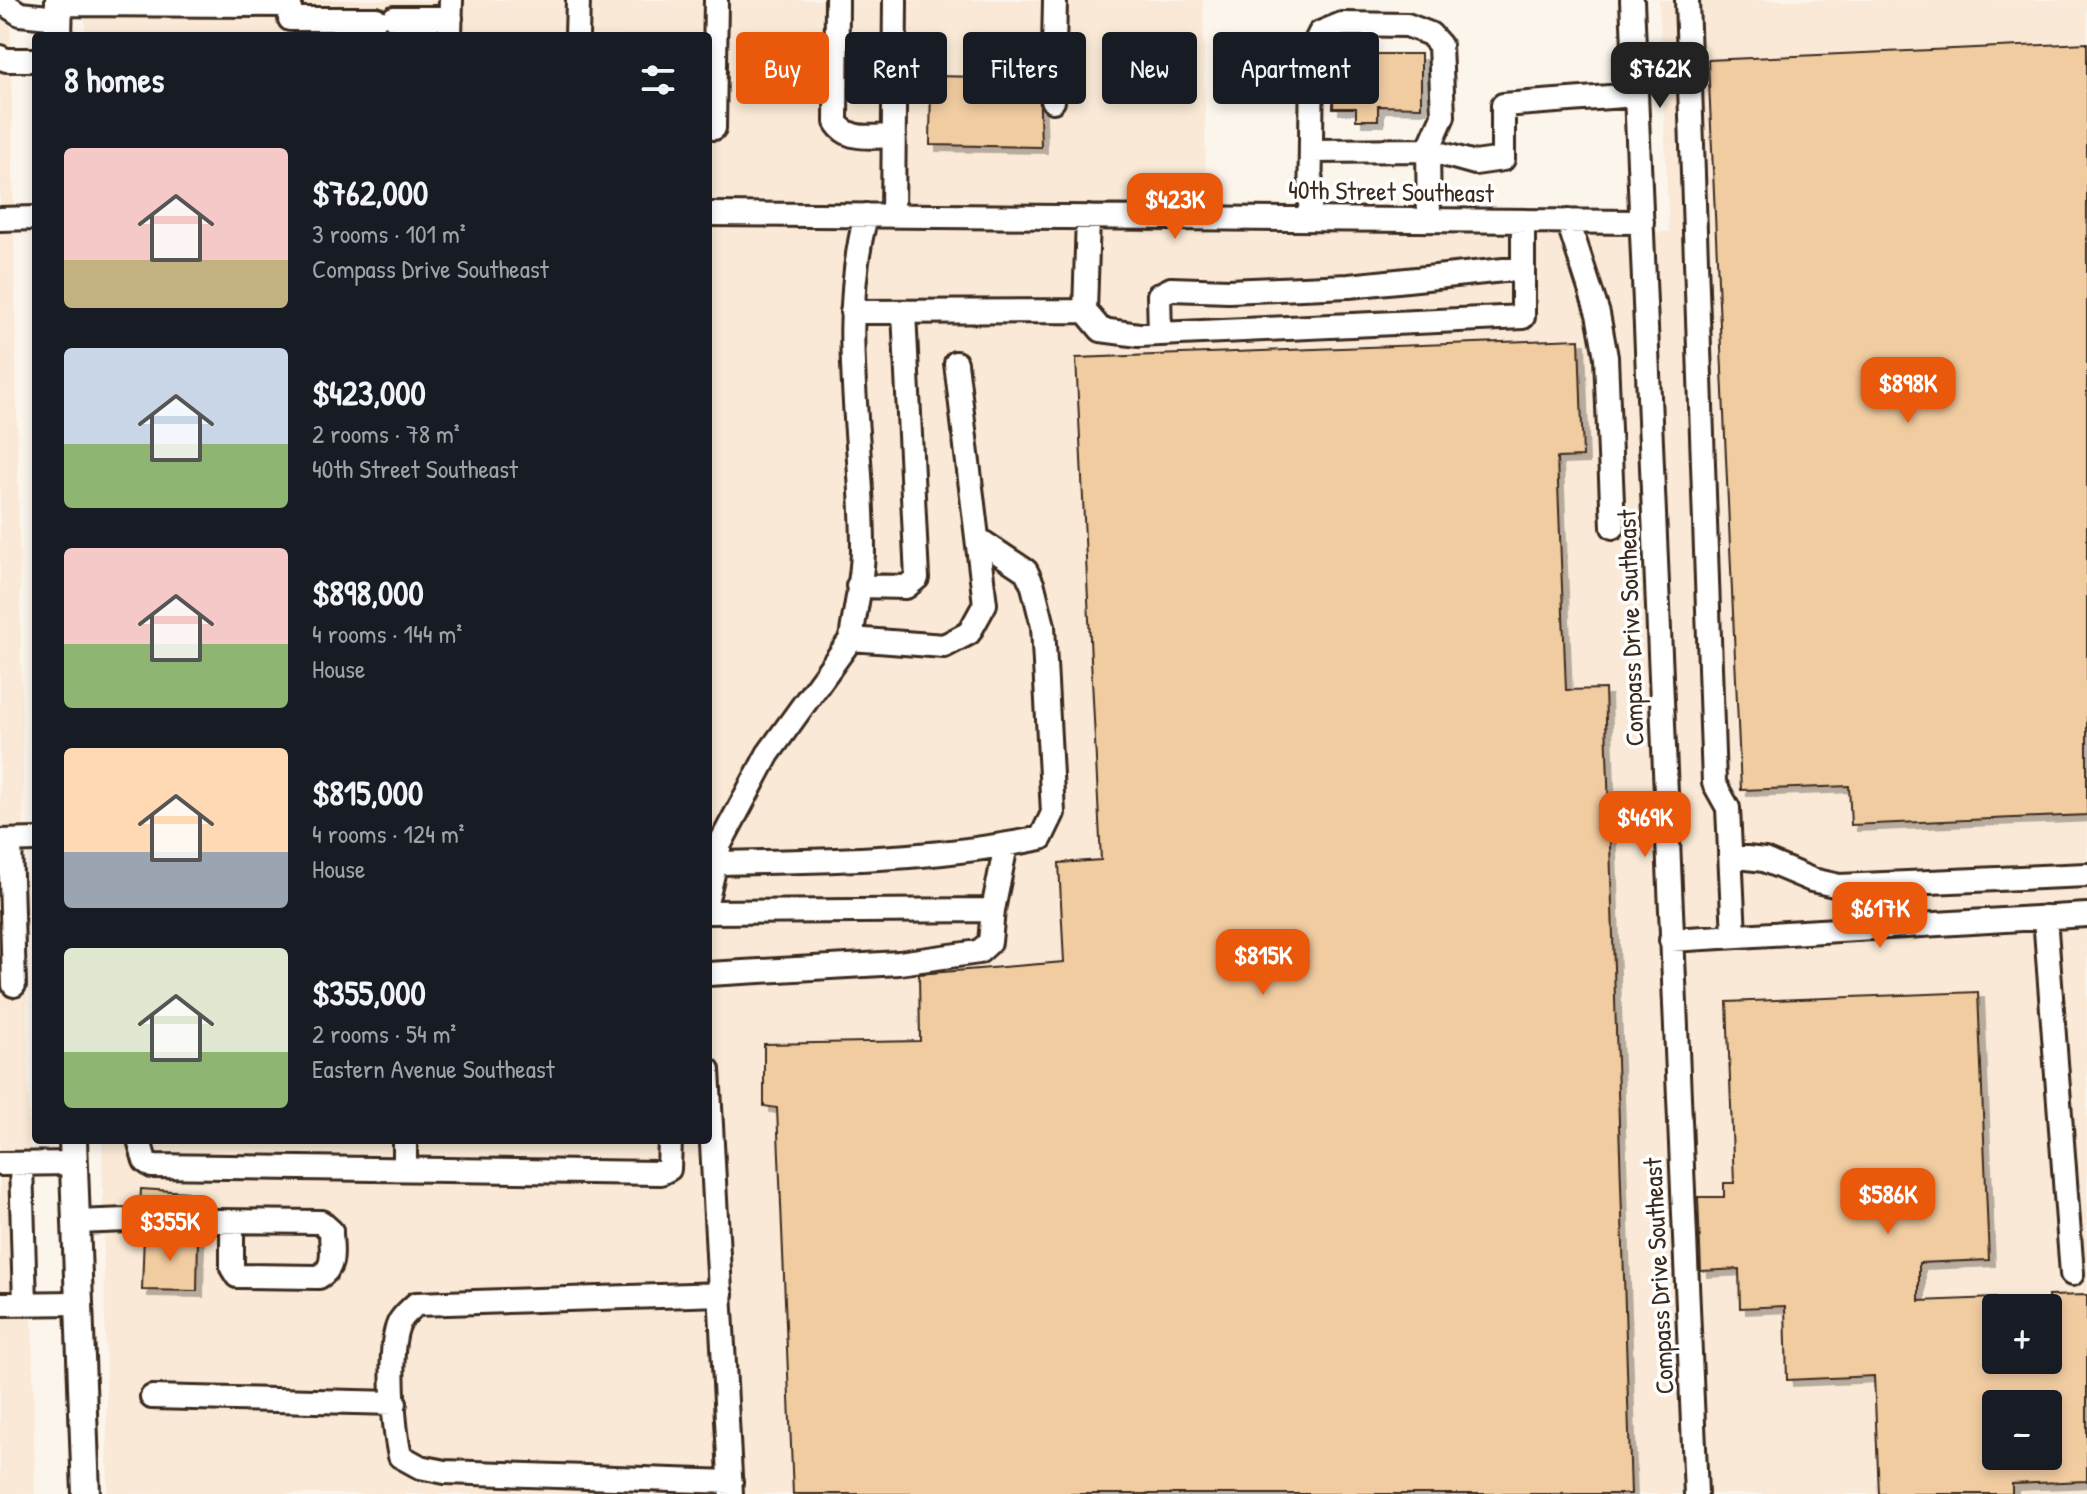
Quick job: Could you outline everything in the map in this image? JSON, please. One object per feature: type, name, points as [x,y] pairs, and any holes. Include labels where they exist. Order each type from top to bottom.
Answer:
[{"type":"main road","points":[[74,1151],[86,1494]]},
{"type":"street","points":[[577,32],[578,0]]},
{"type":"street","points":[[712,128],[716,0]]},
{"type":"street","points":[[837,0],[836,122],[841,131],[851,136],[894,136]]},
{"type":"street","points":[[893,216],[895,0]]},
{"type":"street","points":[[1054,32],[1055,0]]},
{"type":"street","name":"Compass Drive Southeast","points":[[1632,0],[1696,1494]]},
{"type":"street","points":[[1687,0],[1714,783],[1728,808],[1734,936]]},
{"type":"street","points":[[0,1],[20,14],[59,15],[135,3],[190,2],[290,15],[451,18]]},
{"type":"street","points":[[1310,218],[1314,45],[1320,33],[1342,24],[1407,25],[1430,34],[1440,45],[1443,116],[1428,150],[1429,220]]},
{"type":"street","points":[[0,57],[6,60],[32,60]]},
{"type":"street","points":[[1311,151],[1428,150],[1475,163],[1503,159],[1503,105],[1636,95]]},
{"type":"street","name":"40th Street Southeast","points":[[712,214],[1642,222]]},
{"type":"street","points":[[712,879],[720,844],[768,754],[851,639],[863,551],[852,312],[858,247],[866,215]]},
{"type":"street","points":[[1088,217],[1085,311],[1101,330],[1139,335],[1523,317],[1523,221]]},
{"type":"street","points":[[0,219],[32,218]]},
{"type":"street","points":[[1568,221],[1598,314],[1606,357],[1613,527]]},
{"type":"street","points":[[1160,334],[1159,295],[1171,289],[1229,291],[1349,286],[1523,268]]},
{"type":"street","points":[[852,312],[1085,311]]},
{"type":"street","points":[[858,586],[906,587],[917,578],[904,312]]},
{"type":"street","points":[[851,639],[944,646],[969,633],[985,604],[956,363]]},
{"type":"street","points":[[716,863],[863,859],[983,850],[1041,838],[1053,813],[1043,626],[1026,571],[978,539]]},
{"type":"street","points":[[17,985],[5,841],[32,840]]},
{"type":"street","points":[[712,974],[899,963],[979,952],[990,942],[1006,845]]},
{"type":"street","points":[[1730,856],[1764,860],[1812,880],[1839,886],[2087,875]]},
{"type":"street","points":[[712,912],[993,910]]},
{"type":"street","points":[[1671,940],[2087,915]]},
{"type":"street","points":[[2045,917],[2072,1274]]},
{"type":"street","points":[[712,1139],[721,1294],[731,1488],[445,1472],[420,1467],[400,1456],[396,1439],[393,1348],[399,1321],[416,1304],[721,1294]]},
{"type":"street","points":[[140,1144],[145,1161],[152,1166],[661,1173],[669,1169],[670,1144]]},
{"type":"street","points":[[405,1144],[405,1169]]},
{"type":"street","points":[[25,1304],[10,1164],[74,1151]]},
{"type":"street","points":[[77,1222],[127,1220],[321,1222],[331,1231],[330,1269],[319,1277],[237,1276],[232,1268],[232,1222]]},
{"type":"street","points":[[0,1304],[78,1303]]},
{"type":"street","points":[[152,1397],[395,1403]]},
{"type":"shaded area","points":[[0,0],[10,0],[35,1494],[0,1494]]},
{"type":"shaded area","points":[[85,0],[1203,0],[1207,234],[1669,232],[1659,0],[2087,0],[2087,1494],[108,1494],[102,1144],[712,1144],[712,32],[85,32]]},
{"type":"building","points":[[2087,43],[2087,815],[1851,825],[1849,786],[1741,790],[1708,60]]},
{"type":"building","points":[[1379,54],[1421,54],[1421,107],[1378,106],[1378,120],[1356,120],[1356,108],[1333,108],[1333,104],[1379,104]]},
{"type":"building","points":[[947,76],[963,77],[963,104],[1040,104],[1041,147],[930,145],[931,104],[947,104]]},
{"type":"building","points":[[1579,339],[1583,457],[1557,458],[1566,690],[1605,689],[1631,1494],[793,1494],[777,1108],[764,1106],[764,1044],[920,1041],[919,974],[1064,962],[1059,863],[1101,860],[1076,358]]},
{"type":"building","points":[[1978,992],[1989,1260],[1919,1263],[1919,1301],[1982,1299],[1982,1374],[2062,1374],[2062,1296],[2087,1295],[2087,1481],[2012,1484],[2012,1494],[1879,1494],[1874,1376],[1787,1380],[1785,1306],[1740,1308],[1739,1269],[1701,1271],[1698,1197],[1724,1197],[1724,1183],[1734,1183],[1727,1002]]},
{"type":"building","points":[[141,1189],[187,1192],[186,1207],[140,1206]]},
{"type":"building","points":[[144,1234],[198,1236],[197,1291],[142,1290]]}]
